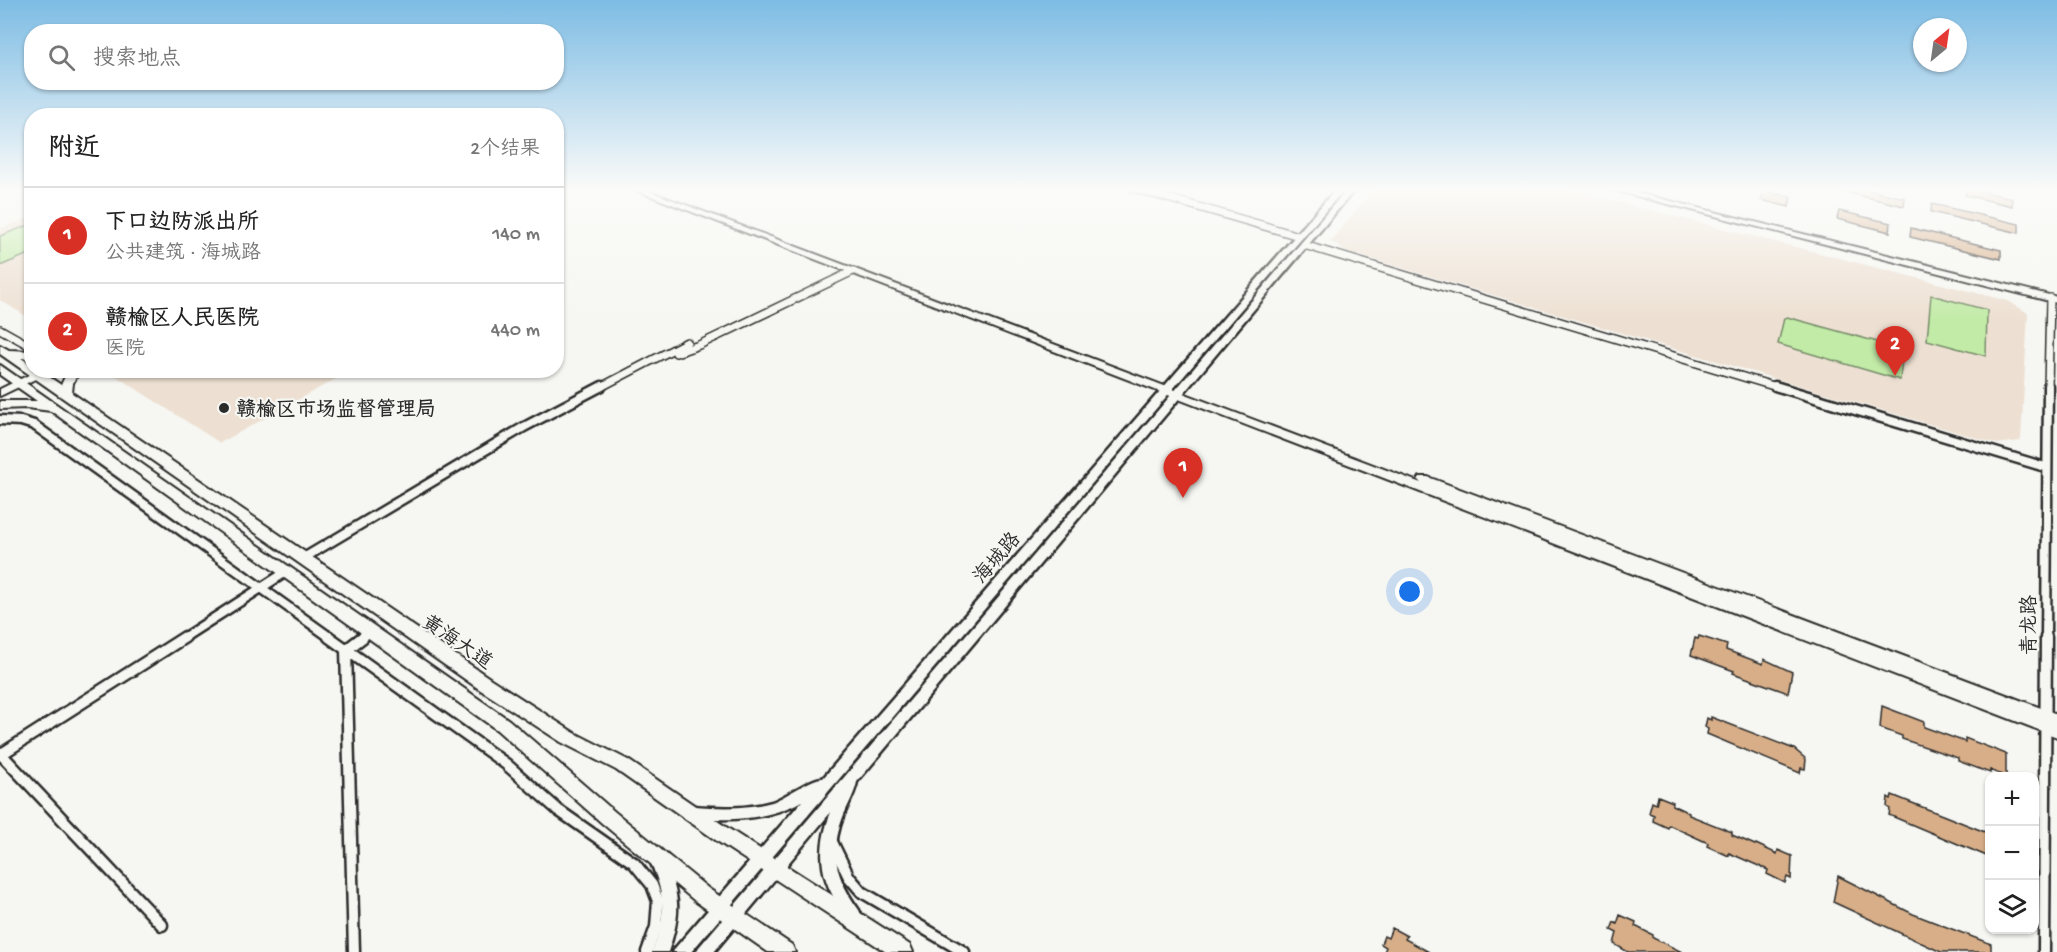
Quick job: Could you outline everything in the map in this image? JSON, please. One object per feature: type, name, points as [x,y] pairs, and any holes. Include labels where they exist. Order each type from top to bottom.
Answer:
[{"type":"main road","points":[[753,232],[1174,389]]},
{"type":"main road","points":[[764,232],[2052,724]]},
{"type":"main road","points":[[1790,232],[2055,298]]},
{"type":"main road","points":[[1800,232],[2055,298]]},
{"type":"main road","name":"黄海大道","points":[[3,351],[24,362]]},
{"type":"main road","points":[[0,369],[12,383],[53,407],[503,725],[653,855],[719,907],[785,952]]},
{"type":"main road","name":"黄海大道","points":[[47,378],[66,395],[485,684],[567,736],[622,765],[760,860],[903,952]]},
{"type":"main road","points":[[66,395],[70,378]]},
{"type":"main road","points":[[0,393],[12,383]]},
{"type":"main road","points":[[0,405],[27,404],[53,407]]},
{"type":"street","points":[[1277,232],[2045,467]]},
{"type":"street","name":"海城路","points":[[704,952],[1307,232]]},
{"type":"street","name":"海城路","points":[[1301,240],[1308,232]]},
{"type":"street","points":[[657,360],[699,345],[853,270]]},
{"type":"street","name":"青龙路","points":[[2044,952],[2052,724],[2045,467],[2055,298]]},
{"type":"street","points":[[0,329],[24,342]]},
{"type":"street","points":[[302,559],[514,433],[657,360],[687,342]]},
{"type":"street","name":"海城路","points":[[681,952],[835,773],[1174,389]]},
{"type":"street","points":[[0,420],[21,421],[34,425],[506,764],[558,809],[639,867],[653,886],[658,904],[658,918],[647,952]]},
{"type":"street","points":[[162,925],[0,754],[286,572]]},
{"type":"street","points":[[346,650],[370,630]]},
{"type":"street","points":[[346,650],[354,952]]},
{"type":"street","points":[[857,771],[829,836],[829,871],[842,900],[867,928]]},
{"type":"street","points":[[690,812],[734,814],[764,811],[787,805],[835,773]]},
{"type":"street","points":[[829,836],[849,877],[862,892],[964,952]]},
{"type":"street","points":[[653,855],[668,882],[672,899],[672,915],[660,952]]},
{"type":"shaded area","points":[[0,232],[24,232],[24,315],[0,300]]},
{"type":"shaded area","points":[[1338,232],[1738,232],[2008,301],[2028,313],[2021,439],[1997,444],[1344,251],[1337,244],[1330,242]]},
{"type":"shaded area","name":"赣榆区市场监督管理局","points":[[119,378],[337,378],[220,443]]},
{"type":"green space","points":[[9,232],[24,232],[24,256],[0,266],[0,236]]},
{"type":"green space","points":[[1931,295],[1987,310],[1986,356],[1927,340]]},
{"type":"green space","points":[[1784,318],[1903,349],[1900,380],[1778,344]]},
{"type":"building","points":[[1911,232],[1929,232],[2001,250],[2001,259],[1910,237]]},
{"type":"building","points":[[1699,636],[1727,645],[1726,650],[1763,664],[1764,659],[1792,672],[1788,693],[1691,655],[1695,638],[1698,639]]},
{"type":"building","points":[[1882,706],[1924,722],[1924,727],[1965,742],[1965,738],[2006,754],[2006,772],[1990,770],[1987,772],[1958,761],[1958,758],[1902,739],[1902,736],[1880,728]]},
{"type":"building","points":[[1711,717],[1794,749],[1806,759],[1805,769],[1801,768],[1800,773],[1707,734],[1708,729],[1705,727],[1707,718],[1711,720]]},
{"type":"building","points":[[1892,795],[1985,832],[1985,855],[1889,815],[1888,797],[1891,799]]},
{"type":"building","points":[[1658,796],[1673,802],[1672,805],[1689,815],[1732,832],[1732,835],[1777,854],[1778,850],[1792,856],[1791,879],[1787,877],[1785,883],[1767,874],[1768,870],[1707,846],[1708,843],[1669,825],[1668,828],[1653,821],[1654,815],[1649,813],[1652,802],[1656,804]]},
{"type":"building","points":[[1838,876],[1913,914],[1991,944],[1991,952],[1941,952],[1833,902]]},
{"type":"building","points":[[1620,915],[1636,922],[1635,926],[1653,935],[1653,938],[1682,952],[1628,952],[1614,944],[1617,933],[1611,930],[1614,922],[1617,924]]},
{"type":"building","points":[[1392,928],[1407,936],[1405,939],[1429,952],[1384,952],[1386,947],[1381,944],[1384,936],[1388,938]]},
{"type":"place","name":"赣榆区人民医院","points":[[1895,376]]},
{"type":"place","name":"赣榆区市场监督管理局","points":[[224,408]]},
{"type":"place","name":"下口边防派出所","points":[[1183,498]]}]
